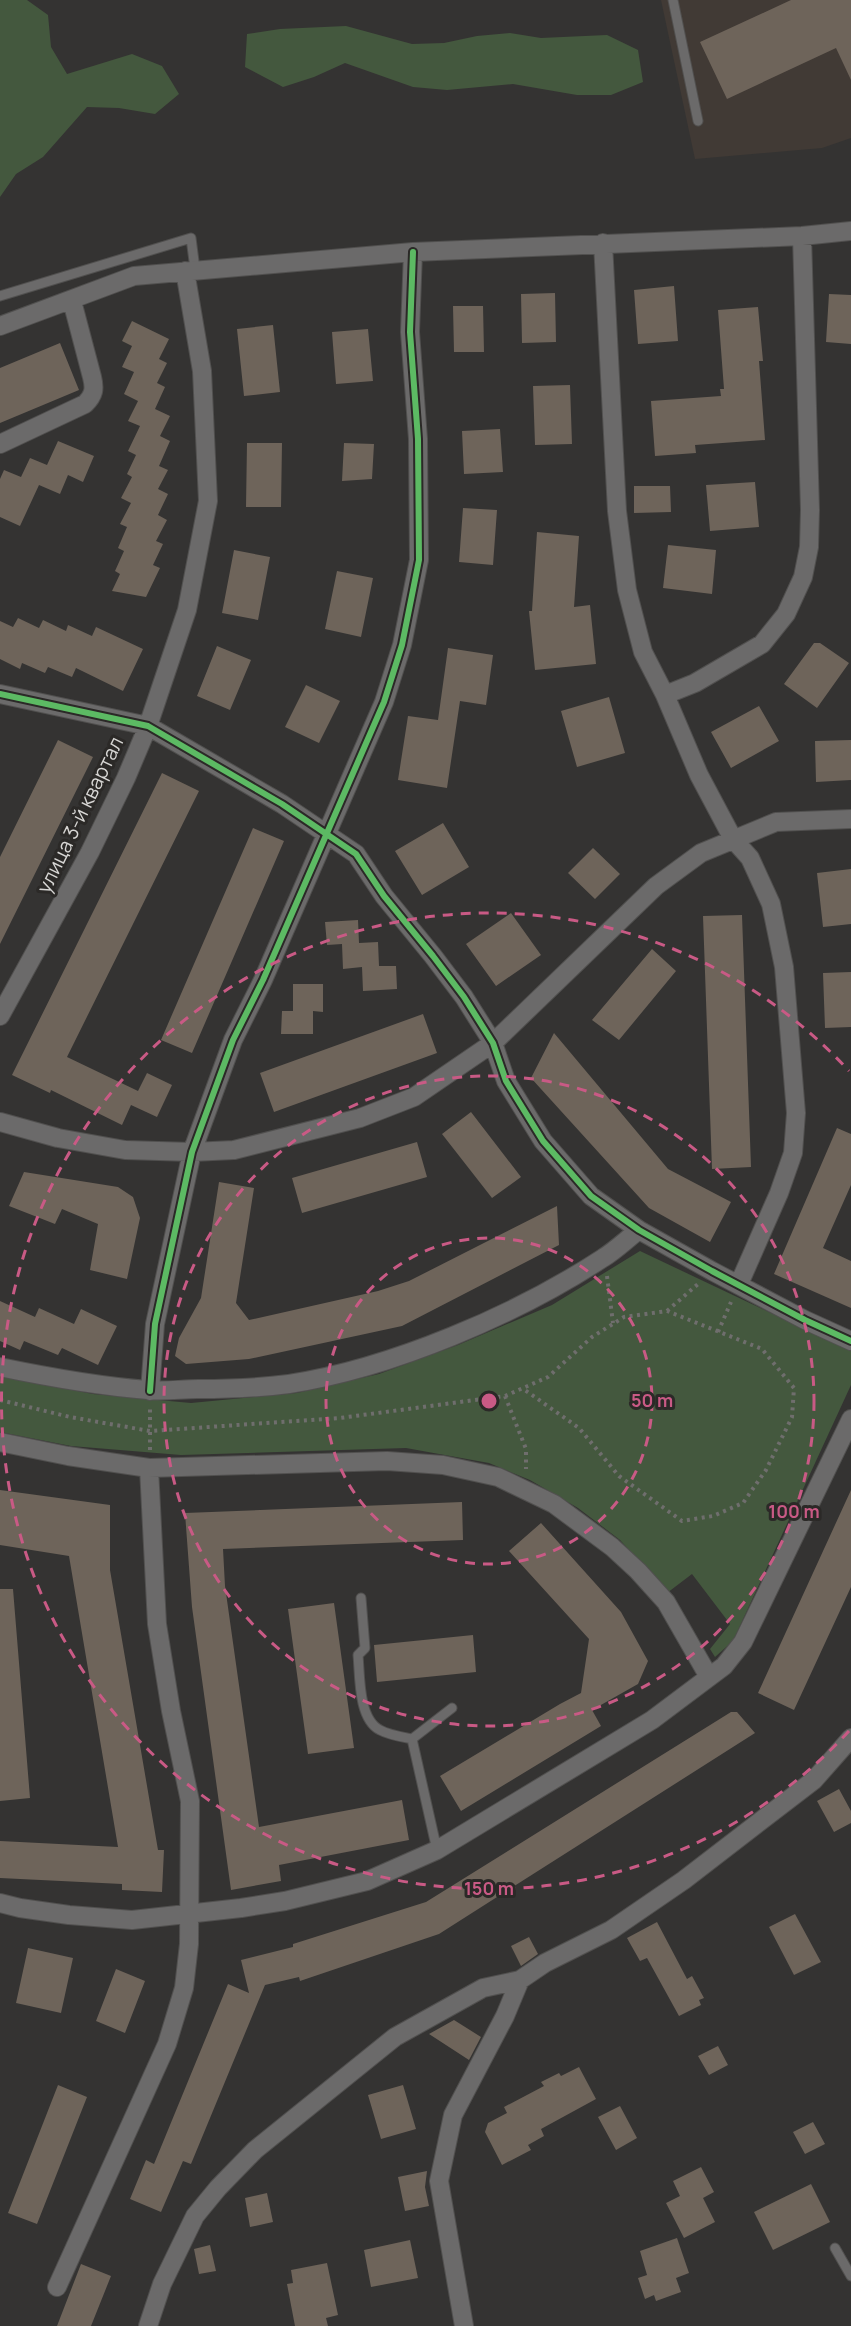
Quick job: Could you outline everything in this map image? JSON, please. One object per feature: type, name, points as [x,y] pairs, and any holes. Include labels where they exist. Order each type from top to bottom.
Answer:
[{"type":"street","points":[[0,326],[134,276],[413,252],[802,236],[851,231]]},
{"type":"street","points":[[665,695],[695,683],[762,644],[786,614],[803,577],[809,547],[810,510],[802,236]]},
{"type":"street","points":[[603,243],[616,511],[627,590],[643,652],[665,695],[699,775],[733,838],[750,858],[771,904],[784,967],[796,1113],[793,1153],[779,1193],[739,1284]]},
{"type":"street","points":[[150,1391],[155,1324],[192,1152],[233,1040],[263,980],[384,702],[402,645],[419,560],[418,439],[410,332],[413,252]]},
{"type":"street","name":"улица 3-й квартал","points":[[0,1016],[90,852],[126,778],[148,726],[187,610],[208,501],[202,371],[190,270]]},
{"type":"street","points":[[0,444],[85,404],[92,396],[94,387],[92,377],[72,301]]},
{"type":"street","points":[[0,694],[148,726],[232,774],[357,854],[384,896],[458,989],[493,1043],[506,1082],[543,1141],[591,1196],[639,1230],[712,1271],[805,1320],[851,1341]]},
{"type":"street","points":[[0,1122],[58,1138],[124,1150],[192,1152],[234,1150],[360,1118],[414,1097],[493,1043],[656,886],[701,853],[776,822],[851,819]]},
{"type":"street","points":[[0,1367],[150,1391],[288,1384],[340,1373],[462,1332],[522,1303],[605,1257],[639,1230]]},
{"type":"street","points":[[0,1903],[69,1915],[132,1920],[189,1915],[285,1901],[367,1881],[437,1850],[652,1720],[724,1666],[743,1642],[851,1419]]},
{"type":"street","points":[[0,1442],[149,1468],[387,1461],[443,1465],[498,1477],[554,1504],[612,1547],[638,1571],[666,1602],[709,1677]]},
{"type":"street","points":[[57,2287],[167,2044],[184,1988],[189,1944],[190,1801],[171,1712],[157,1624],[149,1468]]},
{"type":"street","points":[[148,2326],[162,2284],[195,2216],[218,2188],[255,2150],[395,2037],[483,1988],[520,1980],[545,1964],[611,1930],[684,1880],[814,1780],[851,1738]]},
{"type":"street","points":[[464,2326],[440,2181],[453,2115],[505,2016],[520,1980]]},
{"type":"lane","points":[[673,0],[698,121]]},
{"type":"lane","points":[[0,296],[191,238],[190,270]]},
{"type":"lane","points":[[361,1598],[365,1648],[358,1654],[363,1705],[369,1720],[378,1730],[412,1739]]},
{"type":"lane","points":[[412,1739],[452,1708]]},
{"type":"lane","points":[[412,1739],[437,1850]]},
{"type":"lane","points":[[835,2248],[851,2276]]},
{"type":"path","points":[[605,1257],[613,1323]]},
{"type":"path","points":[[667,1311],[712,1271]]},
{"type":"path","points":[[718,1332],[739,1284]]},
{"type":"path","points":[[0,1400],[70,1417],[150,1431],[340,1418],[505,1396],[522,1388],[548,1377],[592,1337],[624,1317],[667,1311],[762,1349],[794,1388],[792,1417],[766,1470],[743,1503],[713,1516],[682,1521],[620,1476],[579,1428],[522,1388]]},
{"type":"path","points":[[149,1468],[150,1391]]},
{"type":"path","points":[[505,1396],[526,1449],[526,1490]]},
{"type":"shaded area","points":[[661,0],[851,0],[851,138],[822,148],[695,159]]},
{"type":"green space","points":[[0,0],[27,0],[48,15],[51,47],[67,74],[132,54],[162,66],[179,94],[155,114],[119,108],[87,107],[43,157],[16,174],[0,197]]},
{"type":"green space","points":[[346,26],[412,44],[444,43],[477,36],[510,33],[541,38],[607,35],[638,50],[643,82],[611,95],[577,95],[513,84],[447,90],[413,87],[345,63],[314,77],[283,87],[245,67],[247,34],[280,29]]},
{"type":"green space","points":[[640,1251],[851,1351],[851,1385],[733,1641],[715,1657],[710,1649],[730,1624],[692,1574],[667,1593],[620,1540],[578,1508],[530,1480],[489,1463],[406,1448],[181,1455],[71,1446],[0,1432],[0,1376],[93,1394],[191,1403],[297,1393],[379,1374],[458,1345],[552,1305]]},
{"type":"building","points":[[791,0],[851,0],[851,80],[836,48],[727,99],[700,42]]},
{"type":"building","points":[[674,286],[678,341],[638,344],[634,290]]},
{"type":"building","points":[[555,293],[556,342],[522,343],[521,294]]},
{"type":"building","points":[[829,294],[851,295],[851,344],[826,342]]},
{"type":"building","points":[[453,306],[483,306],[484,352],[454,352]]},
{"type":"building","points":[[758,307],[763,361],[759,361],[765,440],[695,445],[696,453],[655,456],[651,401],[721,396],[720,389],[724,389],[718,310]]},
{"type":"building","points":[[132,321],[169,339],[159,359],[167,363],[157,383],[165,387],[155,409],[170,416],[160,436],[170,441],[159,466],[168,470],[158,489],[168,494],[158,515],[167,520],[156,541],[163,544],[153,565],[160,568],[146,597],[112,591],[120,574],[115,571],[124,551],[118,548],[127,527],[120,524],[131,503],[121,498],[132,477],[127,474],[136,455],[128,451],[140,426],[128,421],[138,401],[124,394],[134,372],[122,367],[132,346],[122,341]]},
{"type":"building","points":[[273,325],[280,392],[244,396],[237,329]]},
{"type":"building","points":[[368,329],[373,381],[336,384],[332,332]]},
{"type":"building","points":[[60,343],[79,390],[0,423],[0,368]]},
{"type":"building","points":[[570,385],[572,444],[535,445],[533,386]]},
{"type":"building","points":[[500,429],[503,472],[464,474],[462,431]]},
{"type":"building","points":[[58,441],[94,456],[83,482],[68,475],[60,494],[39,485],[20,526],[0,517],[0,479],[4,470],[21,477],[30,458],[47,465]]},
{"type":"building","points":[[247,443],[282,443],[281,507],[246,507]]},
{"type":"building","points":[[344,443],[374,444],[372,479],[342,481]]},
{"type":"building","points":[[755,482],[759,527],[710,531],[706,485]]},
{"type":"building","points":[[634,486],[670,486],[671,512],[634,513]]},
{"type":"building","points":[[463,508],[497,510],[493,565],[459,562]]},
{"type":"building","points":[[537,532],[579,536],[574,607],[590,605],[596,664],[535,670],[529,611],[532,611]]},
{"type":"building","points":[[668,545],[716,550],[712,594],[663,588]]},
{"type":"building","points":[[234,550],[270,557],[258,620],[222,613]]},
{"type":"building","points":[[337,571],[373,578],[361,637],[325,629]]},
{"type":"building","points":[[18,618],[39,628],[43,620],[66,631],[68,625],[92,636],[96,627],[143,649],[123,691],[76,668],[72,677],[48,667],[45,673],[22,663],[20,669],[0,659],[0,621],[13,627]]},
{"type":"building","points":[[814,643],[820,643],[849,663],[817,708],[784,684]]},
{"type":"building","points":[[217,646],[251,660],[230,710],[197,696]]},
{"type":"building","points":[[448,648],[493,655],[486,705],[460,701],[447,788],[398,780],[408,716],[438,720]]},
{"type":"building","points":[[306,685],[340,701],[319,743],[285,727]]},
{"type":"building","points":[[609,697],[625,753],[577,767],[561,711]]},
{"type":"building","points":[[759,706],[779,741],[731,768],[711,732]]},
{"type":"building","points":[[58,740],[93,757],[0,944],[0,857]]},
{"type":"building","points":[[851,740],[851,780],[816,782],[815,741]]},
{"type":"building","points":[[162,773],[199,791],[67,1057],[138,1091],[147,1073],[172,1085],[157,1117],[131,1105],[122,1125],[51,1090],[50,1093],[12,1075]]},
{"type":"building","points":[[443,823],[469,867],[422,895],[395,851]]},
{"type":"building","points":[[253,828],[284,841],[192,1053],[161,1040]]},
{"type":"building","points":[[593,848],[620,874],[595,899],[568,873]]},
{"type":"building","points":[[851,869],[851,924],[823,927],[817,873]]},
{"type":"building","points":[[511,913],[541,955],[496,986],[466,944]]},
{"type":"building","points":[[742,915],[751,1167],[712,1169],[703,916]]},
{"type":"building","points":[[358,920],[359,943],[378,942],[379,966],[396,966],[397,989],[363,991],[362,967],[343,969],[342,944],[327,945],[325,922]]},
{"type":"building","points":[[652,949],[676,971],[619,1040],[592,1020]]},
{"type":"building","points":[[851,972],[851,1027],[825,1028],[823,973]]},
{"type":"building","points":[[293,984],[323,984],[323,1012],[313,1011],[313,1034],[281,1034],[282,1011],[293,1011]]},
{"type":"building","points":[[423,1014],[437,1053],[274,1112],[260,1073]]},
{"type":"building","points":[[554,1033],[668,1169],[731,1202],[710,1242],[649,1208],[531,1078]]},
{"type":"building","points":[[471,1112],[521,1177],[492,1198],[442,1134]]},
{"type":"building","points":[[837,1128],[851,1134],[851,1185],[823,1248],[851,1261],[851,1308],[774,1274]]},
{"type":"building","points":[[417,1142],[427,1177],[302,1213],[292,1178]]},
{"type":"building","points":[[24,1172],[118,1187],[133,1197],[140,1218],[127,1279],[90,1270],[98,1224],[62,1209],[55,1224],[9,1206]]},
{"type":"building","points":[[219,1182],[254,1188],[236,1303],[249,1320],[378,1291],[409,1281],[557,1206],[559,1245],[402,1326],[249,1359],[186,1364],[175,1356],[179,1338],[201,1298]]},
{"type":"building","points":[[0,1301],[35,1317],[39,1308],[74,1324],[81,1309],[117,1326],[98,1365],[62,1348],[58,1355],[24,1341],[20,1350],[0,1341]]},
{"type":"building","points":[[0,1490],[110,1505],[110,1570],[158,1850],[164,1850],[162,1892],[122,1890],[122,1884],[0,1878],[0,1841],[118,1847],[69,1556],[0,1545]]},
{"type":"building","points":[[851,1490],[851,1587],[794,1710],[758,1693]]},
{"type":"building","points":[[462,1502],[463,1540],[223,1549],[225,1586],[259,1827],[402,1800],[409,1840],[279,1865],[281,1881],[231,1890],[192,1607],[185,1513]]},
{"type":"building","points":[[541,1523],[621,1612],[648,1661],[638,1684],[592,1710],[601,1726],[461,1811],[440,1776],[581,1693],[589,1639],[509,1551]]},
{"type":"building","points":[[0,1589],[13,1589],[30,1798],[0,1801]]},
{"type":"building","points":[[334,1603],[354,1748],[308,1754],[288,1609]]},
{"type":"building","points":[[473,1635],[476,1672],[377,1682],[374,1645]]},
{"type":"building","points":[[731,1712],[737,1712],[755,1733],[439,1934],[300,1981],[299,1977],[265,1985],[191,2164],[183,2161],[161,2212],[130,2199],[146,2160],[154,2164],[228,1984],[249,1993],[241,1960],[293,1947],[293,1944],[426,1902]]},
{"type":"building","points":[[839,1789],[851,1811],[851,1823],[834,1832],[817,1801]]},
{"type":"building","points":[[795,1914],[821,1962],[794,1975],[769,1927]]},
{"type":"building","points":[[657,1922],[687,1979],[692,1976],[704,1998],[699,2000],[701,2005],[679,2016],[647,1958],[640,1961],[627,1938]]},
{"type":"building","points":[[529,1937],[538,1954],[521,1966],[511,1946]]},
{"type":"building","points":[[28,1948],[73,1958],[61,2013],[16,2003]]},
{"type":"building","points":[[116,1969],[145,1981],[125,2033],[96,2021]]},
{"type":"building","points":[[454,2020],[481,2037],[469,2060],[429,2034]]},
{"type":"building","points":[[718,2046],[728,2065],[709,2075],[698,2056]]},
{"type":"building","points":[[579,2067],[596,2099],[541,2129],[544,2136],[528,2145],[531,2150],[502,2165],[485,2132],[488,2123],[507,2113],[504,2107],[544,2086],[541,2082]]},
{"type":"building","points":[[58,2085],[87,2097],[37,2224],[8,2213]]},
{"type":"building","points":[[403,2085],[416,2129],[381,2139],[368,2095]]},
{"type":"building","points":[[620,2106],[637,2138],[616,2150],[598,2117]]},
{"type":"building","points":[[813,2122],[825,2144],[805,2154],[793,2132]]},
{"type":"building","points":[[701,2167],[714,2192],[703,2198],[715,2222],[684,2238],[666,2203],[680,2196],[673,2181]]},
{"type":"building","points":[[427,2171],[425,2187],[429,2206],[405,2211],[398,2177]]},
{"type":"building","points":[[811,2184],[830,2222],[773,2250],[754,2212]]},
{"type":"building","points":[[267,2193],[273,2222],[250,2227],[245,2198]]},
{"type":"building","points":[[677,2238],[689,2273],[676,2278],[681,2292],[656,2301],[654,2295],[645,2299],[638,2278],[647,2275],[640,2251]]},
{"type":"building","points":[[410,2240],[418,2278],[371,2287],[364,2250]]},
{"type":"building","points":[[210,2245],[216,2271],[199,2274],[194,2249]]},
{"type":"building","points":[[327,2263],[338,2315],[326,2318],[328,2326],[295,2326],[287,2284],[293,2283],[291,2270]]},
{"type":"building","points":[[81,2264],[111,2276],[91,2326],[57,2326]]},
{"type":"cycle path","points":[[150,1391],[155,1324],[192,1152],[233,1040],[263,980],[384,702],[402,645],[419,560],[418,439],[410,332],[413,252]]},
{"type":"cycle path","points":[[0,694],[148,726],[282,804],[356,854],[384,896],[464,997],[493,1043],[506,1081],[543,1141],[591,1196],[639,1230],[712,1271],[805,1320],[851,1341]]}]
